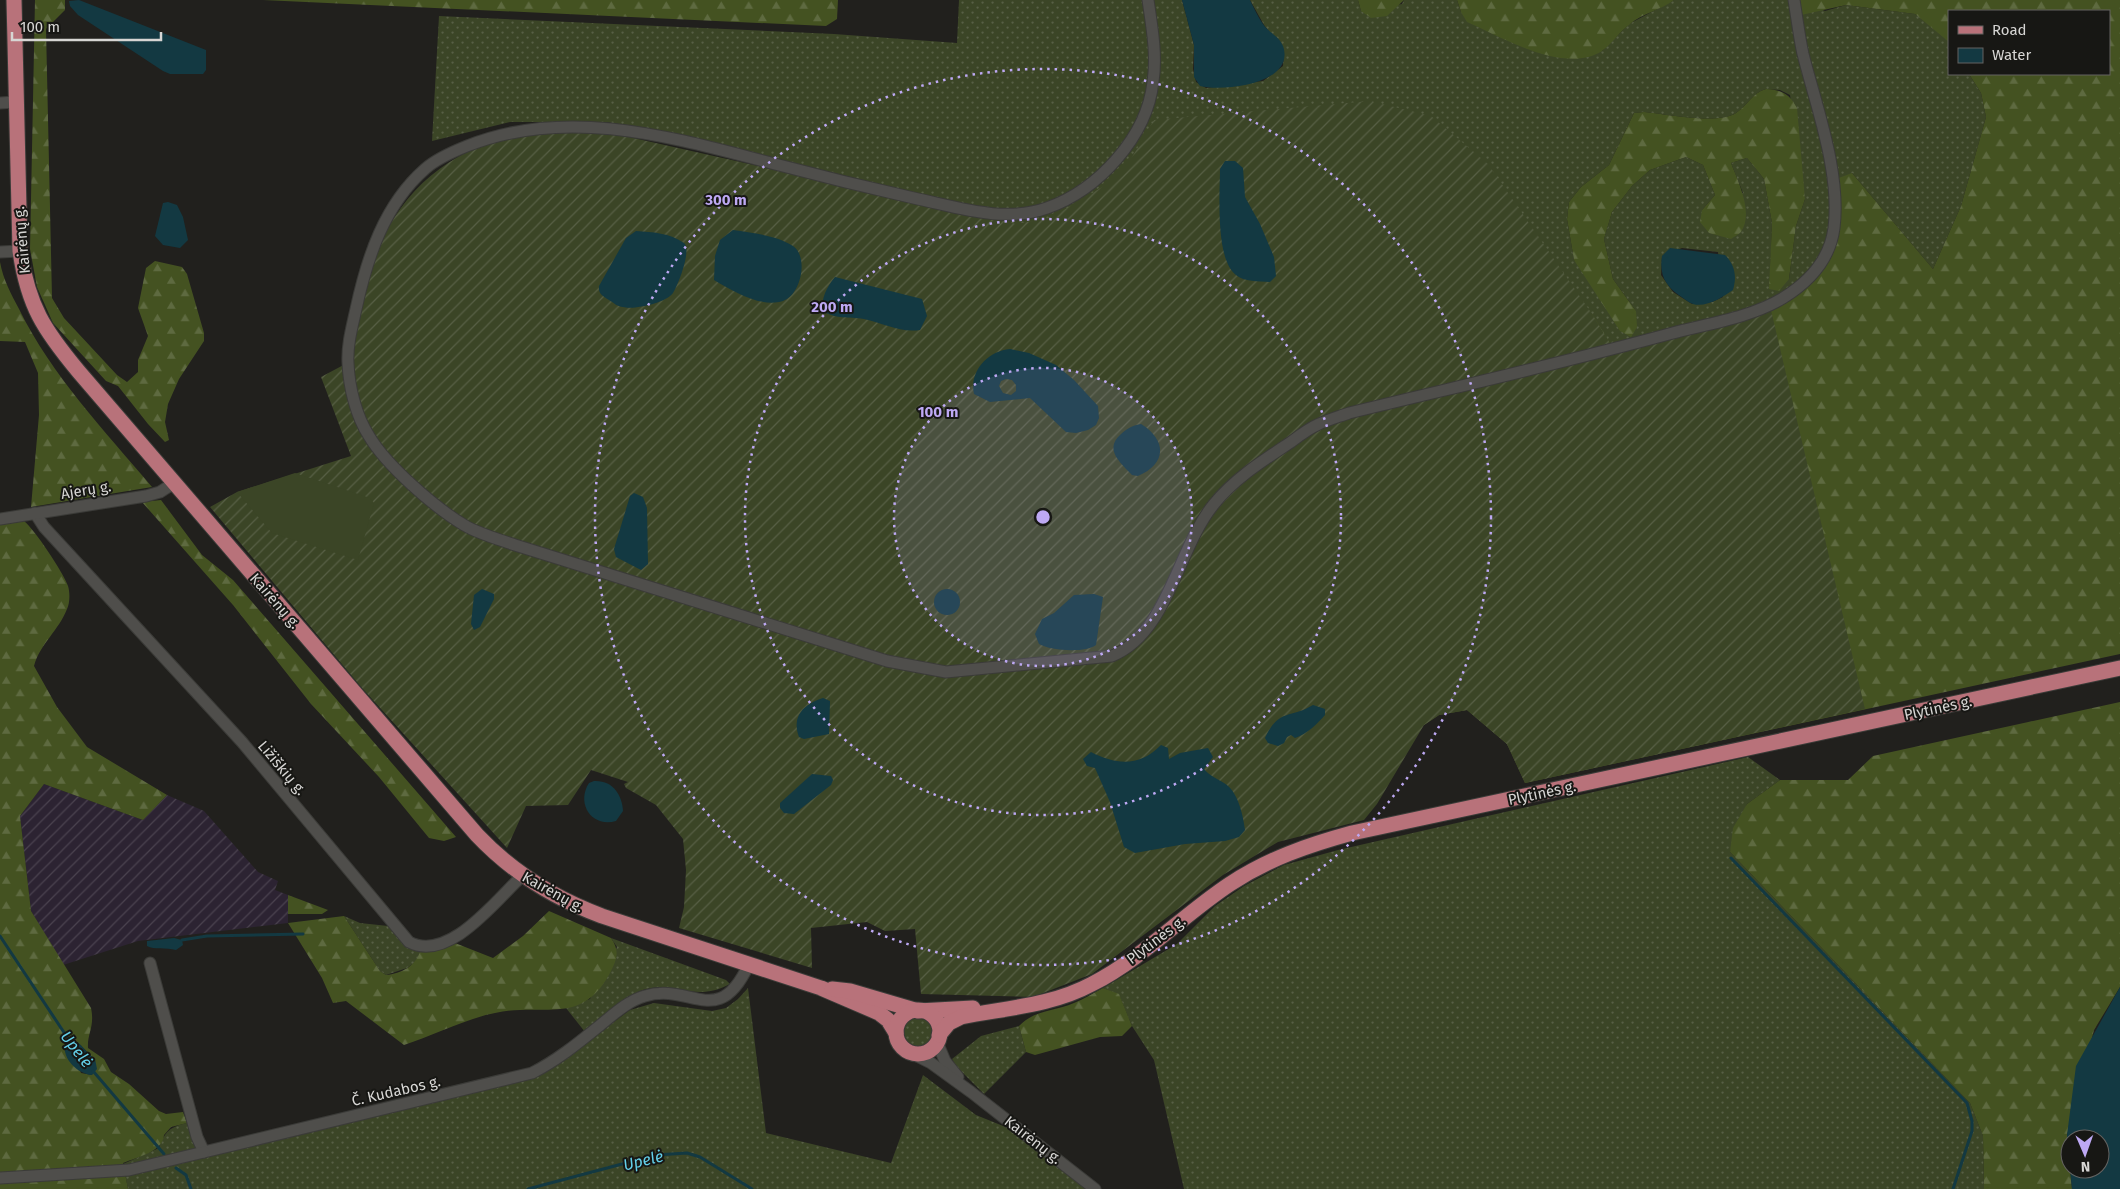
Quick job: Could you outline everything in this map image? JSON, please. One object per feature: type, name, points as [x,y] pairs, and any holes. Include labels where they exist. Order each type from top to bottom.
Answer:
[{"type":"main road","name":"Kairėnų g.","points":[[14,0],[7,102],[20,251],[32,301],[50,337],[174,483],[477,834],[497,856],[522,876],[573,905],[821,988],[879,1013],[888,1020],[896,1034]]},
{"type":"main road","name":"Plytinės g.","points":[[938,1039],[949,1023],[961,1017],[1055,1000],[1094,983],[1133,958],[1254,868],[1306,845],[1352,833],[2120,668]]},
{"type":"main road","name":"Kairėnų g.","points":[[821,988],[850,991],[918,1011]]},
{"type":"main road","name":"Plytinės g.","points":[[918,1011],[1002,1009]]},
{"type":"main road","points":[[918,1011],[931,1016],[939,1028],[938,1039],[927,1052],[913,1054],[901,1046],[896,1034],[900,1020],[904,1015],[918,1011]]},
{"type":"street","points":[[1148,0],[1154,46],[1154,80],[1148,105],[1132,138],[1102,176],[1083,190],[1063,202],[1030,213],[1002,215],[955,207],[842,182],[652,133],[595,126],[550,127],[511,132],[488,138],[442,157],[425,169],[390,211],[366,265],[350,333],[348,362],[351,388],[366,433],[378,451],[428,499],[465,525],[515,545],[887,661],[946,672],[1112,656],[1125,650],[1145,632],[1158,612],[1186,552],[1214,504],[1256,466],[1315,425],[1349,413],[1623,347],[1757,310],[1783,298],[1805,282],[1820,265],[1829,248],[1834,229],[1835,201],[1825,136],[1802,51],[1794,0]]},
{"type":"street","points":[[0,252],[20,251]]},
{"type":"street","name":"Ajerų g.","points":[[0,519],[146,496],[160,492],[174,483]]},
{"type":"street","name":"Ližiškių g.","points":[[35,513],[44,527],[242,742],[409,942],[415,945],[430,946],[458,937],[522,876]]},
{"type":"street","points":[[150,963],[197,1137],[204,1152]]},
{"type":"street","name":"Č. Kudabos g.","points":[[0,1178],[129,1170],[532,1073],[554,1060],[630,1002],[656,993],[704,1001],[716,1000],[734,990],[749,964]]},
{"type":"street","name":"Kairėnų g.","points":[[938,1039],[945,1061],[971,1092]]},
{"type":"street","name":"Kairėnų g.","points":[[913,1054],[931,1063],[971,1092],[1096,1189]]},
{"type":"shaded area","points":[[44,784],[143,820],[167,795],[204,811],[258,872],[278,881],[275,890],[288,895],[288,923],[138,941],[63,965],[31,911],[20,816]]},
{"type":"green space","points":[[35,0],[65,0],[65,10],[46,29],[52,298],[64,318],[117,375],[127,382],[138,372],[138,360],[148,336],[138,308],[146,268],[155,261],[182,267],[187,274],[204,333],[204,341],[179,379],[168,404],[165,422],[169,440],[165,442],[118,386],[106,381],[53,323],[37,287],[30,249]]},
{"type":"green space","points":[[263,0],[838,0],[837,19],[826,26]]},
{"type":"green space","points":[[959,0],[1182,0],[1194,45],[1193,69],[1196,82],[1206,88],[1263,81],[1283,66],[1284,51],[1264,25],[1250,0],[1358,0],[1361,11],[1402,4],[1404,0],[1457,0],[1461,12],[1602,51],[1629,24],[1674,0],[1800,0],[1825,11],[1846,5],[1915,14],[1948,41],[1948,75],[1970,75],[1981,93],[1986,117],[1961,206],[1933,269],[1852,173],[1834,247],[1826,266],[1793,298],[1616,353],[1289,274],[963,216],[964,205],[659,130],[606,122],[510,122],[432,141],[439,16],[834,34],[957,43]],"holes":[[[1766,89],[1780,90],[1790,95],[1805,199],[1796,226],[1789,279],[1770,279],[1772,223],[1764,179],[1747,158],[1731,163],[1743,193],[1702,210],[1715,195],[1703,165],[1686,157],[1650,170],[1632,186],[1612,212],[1604,239],[1613,279],[1636,311],[1574,260],[1567,219],[1569,202],[1581,187],[1609,165],[1634,113],[1644,112],[1717,118],[1736,113],[1761,91]],[[1682,248],[1718,252],[1723,297],[1712,302],[1692,304],[1673,292],[1661,275],[1662,256]]]},
{"type":"green space","points":[[1358,0],[1404,0],[1387,16],[1371,18],[1361,11]]},
{"type":"green space","points":[[1457,0],[1674,0],[1635,20],[1602,51],[1587,57],[1570,59],[1533,51],[1467,22]]},
{"type":"green space","points":[[1800,0],[2120,0],[2120,654],[1525,783],[1507,744],[1467,710],[1439,715],[1424,725],[1180,291],[1592,314],[1616,353],[1771,310],[1810,284],[1826,266],[1834,247],[1836,179],[1852,173],[1933,269],[1961,206],[1986,117],[1981,93],[1970,75],[2110,75],[2110,10],[1948,10],[1948,41],[1915,14],[1846,5],[1801,15]]},
{"type":"green space","points":[[1766,89],[1785,93],[1797,108],[1805,199],[1796,226],[1789,279],[1779,291],[1769,289],[1772,223],[1764,179],[1747,158],[1731,163],[1744,197],[1746,216],[1741,232],[1731,239],[1709,233],[1700,222],[1702,210],[1715,195],[1703,165],[1686,157],[1650,170],[1632,186],[1612,212],[1604,239],[1613,279],[1636,311],[1637,327],[1631,337],[1620,331],[1574,260],[1567,219],[1569,202],[1581,187],[1609,165],[1634,113],[1644,112],[1705,118],[1728,116],[1736,113],[1757,93]]},
{"type":"green space","points":[[1370,101],[1431,116],[1488,164],[1592,314],[1616,353],[1771,310],[1865,709],[1525,783],[1507,744],[1467,710],[1439,715],[1424,725],[1377,804],[1364,820],[1278,842],[1223,875],[1092,974],[1033,997],[921,994],[915,929],[885,931],[867,922],[811,928],[812,968],[679,928],[684,907],[686,870],[683,839],[656,805],[626,788],[624,784],[628,782],[591,770],[568,805],[526,806],[507,848],[362,688],[210,507],[237,492],[351,456],[321,377],[351,361],[365,290],[378,250],[393,220],[412,194],[434,173],[460,156],[488,143],[518,135],[550,131],[583,131],[629,137],[1016,224],[1050,218],[1109,183],[1131,159],[1154,120]]},
{"type":"green space","points":[[0,262],[13,298],[32,334],[47,357],[80,402],[152,487],[31,507],[39,415],[38,373],[25,342],[0,341]]},
{"type":"green space","points":[[295,473],[370,498],[374,503],[358,560],[272,533],[237,492]]},
{"type":"green space","points":[[161,500],[202,555],[233,580],[456,837],[444,841],[429,838],[379,777],[311,704],[233,605],[142,502]]},
{"type":"green space","points":[[24,521],[35,533],[61,571],[68,586],[69,604],[64,617],[41,651],[34,666],[57,707],[87,747],[167,795],[143,820],[44,784],[20,816],[31,911],[91,1008],[92,1025],[88,1048],[104,1059],[111,1072],[129,1084],[159,1111],[166,1114],[183,1112],[187,1123],[171,1127],[164,1135],[163,1141],[154,1150],[123,1163],[128,1189],[0,1189],[0,525]],"holes":[[[69,1041],[75,1041],[95,1059],[92,1075],[81,1073]]]},
{"type":"green space","points":[[2120,702],[2120,987],[2094,1030],[2069,1129],[2060,1129],[2060,1179],[2071,1179],[2072,1189],[1984,1189],[1983,1136],[1970,1103],[1730,852],[1733,828],[1747,804],[1780,780],[1848,780],[1873,756]]},
{"type":"green space","points":[[1748,757],[1780,780],[1747,804],[1730,852],[1970,1103],[1983,1136],[1984,1189],[1184,1189],[1154,1060],[1132,1026],[1119,995],[1103,988],[1177,944],[1215,906],[1244,886],[1284,865],[1338,850]]},
{"type":"green space","points":[[288,895],[328,910],[322,914],[288,914]]},
{"type":"green space","points":[[549,911],[611,938],[616,947],[616,959],[599,990],[587,1000],[574,1006],[560,1009],[513,1010],[484,1015],[404,1045],[346,1001],[333,1003],[322,978],[288,923],[344,916],[380,971],[386,975],[408,968],[416,961],[420,951],[455,943],[493,958],[523,936]]},
{"type":"green space","points":[[344,916],[360,923],[388,926],[409,946],[420,951],[418,960],[407,968],[386,975],[380,971]]},
{"type":"green space","points":[[611,938],[726,980],[730,984],[706,992],[657,987],[646,989],[630,996],[585,1032],[566,1008],[590,999],[617,947]]},
{"type":"green space","points":[[748,988],[766,1133],[891,1163],[923,1075],[976,1115],[1013,1130],[1087,1189],[128,1189],[123,1164],[159,1148],[164,1137],[172,1128],[187,1123],[193,1142],[204,1158],[556,1065],[630,1010],[654,1003],[712,1011],[726,1008]]},
{"type":"green space","points":[[1103,988],[1119,994],[1132,1026],[1122,1036],[1100,1037],[1035,1055],[1026,1052],[1019,1026],[1025,1021],[1038,1014],[1067,1006]]},
{"type":"green space","points":[[918,1018],[929,1022],[933,1033],[929,1044],[918,1048],[907,1044],[903,1033],[907,1022]]},
{"type":"green space","points":[[1019,1026],[1026,1052],[984,1094],[957,1067],[952,1059],[981,1036]]},
{"type":"water","points":[[79,0],[206,50],[206,70],[203,74],[170,74],[163,71],[78,15],[70,6],[69,1]]},
{"type":"water","points":[[1182,0],[1250,0],[1263,24],[1283,46],[1284,59],[1279,69],[1269,77],[1240,86],[1211,88],[1200,86],[1194,77],[1194,45]]},
{"type":"water","points":[[1225,161],[1235,161],[1243,168],[1245,197],[1260,224],[1274,257],[1276,276],[1270,282],[1243,279],[1236,275],[1229,267],[1220,225],[1220,169]]},
{"type":"water","points":[[168,202],[177,205],[183,217],[188,240],[180,248],[163,245],[155,236],[163,203]]},
{"type":"water","points":[[733,230],[779,239],[793,246],[798,251],[801,258],[801,275],[798,284],[789,297],[774,303],[756,300],[714,280],[715,256],[720,240]]},
{"type":"water","points":[[636,231],[661,234],[679,240],[686,247],[685,260],[678,283],[669,297],[642,307],[621,307],[601,294],[599,286],[626,238]]},
{"type":"water","points":[[1670,248],[1725,255],[1734,271],[1733,290],[1714,301],[1703,304],[1698,305],[1687,301],[1672,290],[1663,275],[1662,256]]},
{"type":"water","points":[[835,277],[922,299],[927,316],[920,330],[899,329],[864,319],[833,316],[822,311],[825,293]]},
{"type":"water","points":[[1010,349],[1029,353],[1056,365],[1074,380],[1098,406],[1099,418],[1096,425],[1088,430],[1076,433],[1066,432],[1030,398],[990,402],[974,394],[974,378],[977,370],[988,358]],"holes":[[[1006,379],[1012,380],[1016,385],[1016,391],[1011,395],[1003,393],[999,386],[1001,381]]]},
{"type":"water","points":[[1141,424],[1156,437],[1160,452],[1159,458],[1154,465],[1148,471],[1138,476],[1132,475],[1119,461],[1114,451],[1114,446],[1115,441],[1120,435],[1132,427]]},
{"type":"water","points":[[634,493],[643,497],[647,508],[648,564],[641,570],[616,557],[614,549],[630,496]]},
{"type":"water","points":[[482,589],[494,594],[494,599],[480,627],[474,630],[471,624],[474,595]]},
{"type":"water","points":[[947,589],[956,593],[960,602],[956,611],[947,615],[938,611],[934,602],[938,593]]},
{"type":"water","points":[[1094,594],[1103,597],[1096,645],[1091,648],[1068,650],[1039,644],[1035,634],[1042,619],[1054,613],[1074,595]]},
{"type":"water","points":[[823,698],[830,701],[829,734],[804,739],[799,737],[797,723],[801,712],[805,707]]},
{"type":"water","points":[[1313,705],[1325,709],[1325,715],[1304,734],[1295,738],[1291,735],[1287,737],[1284,743],[1278,746],[1268,743],[1265,738],[1275,722],[1280,718]]},
{"type":"water","points":[[1161,745],[1168,748],[1169,759],[1180,753],[1208,748],[1213,757],[1204,769],[1229,787],[1239,804],[1245,830],[1239,837],[1225,841],[1185,844],[1135,853],[1124,847],[1110,802],[1095,768],[1087,766],[1083,759],[1091,752],[1110,759],[1128,762],[1145,757]]},
{"type":"water","points":[[812,774],[831,776],[833,780],[831,785],[794,814],[784,813],[780,808],[780,803]]},
{"type":"water","points":[[601,781],[611,786],[621,799],[623,811],[616,821],[599,821],[588,812],[585,806],[585,791],[589,783]]},
{"type":"water","points":[[174,938],[182,940],[183,945],[176,950],[147,946],[147,941]]},
{"type":"water","points":[[2120,987],[2120,1189],[2072,1189],[2071,1179],[2110,1179],[2110,1129],[2068,1129],[2076,1066]]},
{"type":"water","points":[[72,1040],[78,1043],[95,1059],[97,1069],[92,1075],[77,1069],[66,1055],[65,1044]]},
{"type":"waterway","points":[[1731,858],[1967,1103],[1972,1121],[1972,1131],[1953,1189]]},
{"type":"waterway","points":[[182,940],[207,936],[303,934]]},
{"type":"waterway","name":"Upelė","points":[[0,936],[71,1043]]},
{"type":"waterway","name":"Upelė","points":[[93,1071],[164,1154]]},
{"type":"waterway","name":"Upelė","points":[[528,1189],[656,1155],[687,1153],[700,1157],[752,1189]]},
{"type":"waterway","name":"Upelė","points":[[176,1168],[186,1175],[191,1189]]}]
